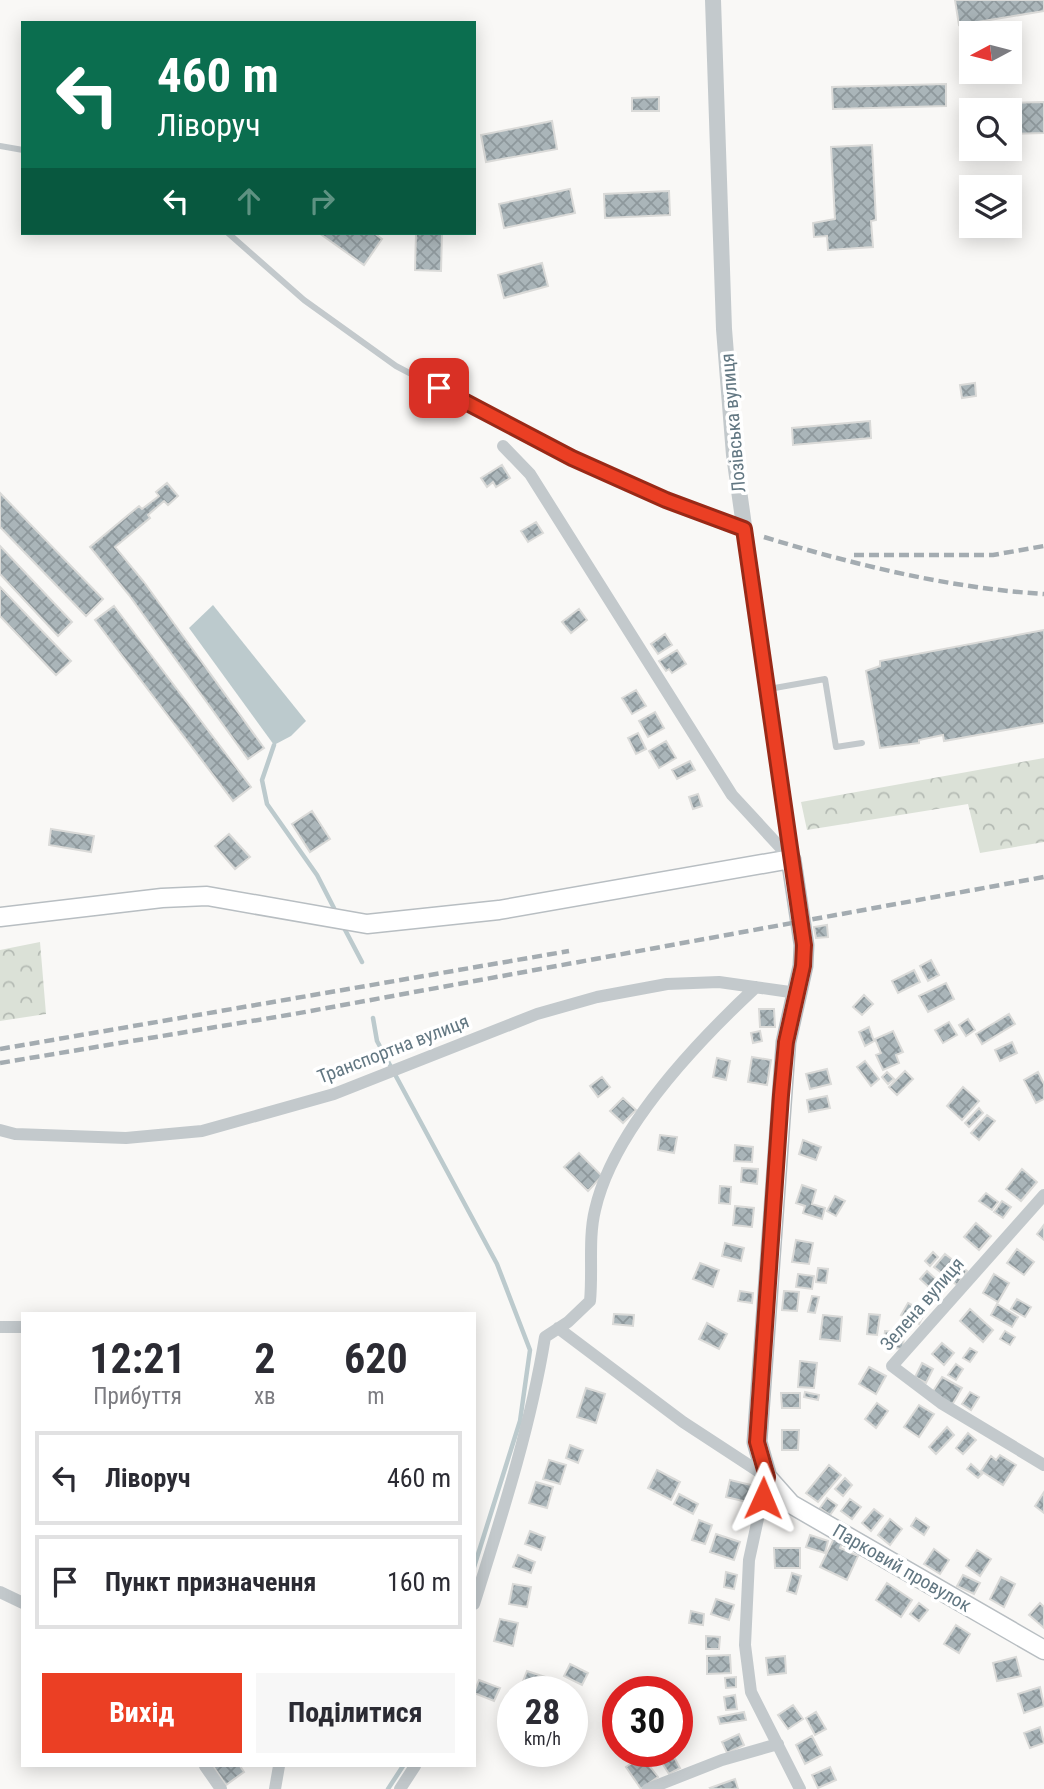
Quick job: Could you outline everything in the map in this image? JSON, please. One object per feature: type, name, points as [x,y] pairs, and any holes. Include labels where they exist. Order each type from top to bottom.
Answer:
[{"type":"main road","points":[[0,917],[162,898],[207,896],[368,924],[499,910],[791,859]]},
{"type":"main road","name":"Лозівська вулиця","points":[[767,1477],[757,1442],[781,1095],[786,1042],[804,945],[791,859]]},
{"type":"main road","name":"Парковий провулок","points":[[767,1477],[791,1504],[1044,1650]]},
{"type":"street","name":"Лозівська вулиця","points":[[713,0],[724,329],[734,455],[791,859]]},
{"type":"street","points":[[503,446],[530,474],[732,795],[791,859]]},
{"type":"street","name":"Транспортна вулиця","points":[[0,1130],[15,1134],[126,1138],[202,1131],[334,1094],[537,1014],[597,997],[667,984],[719,982],[797,993]]},
{"type":"street","points":[[476,1597],[533,1409],[545,1337],[590,1301],[595,1211],[609,1168],[692,1048],[756,987]]},
{"type":"street","name":"Зелена вулиця","points":[[1044,1195],[892,1366],[941,1403],[1044,1465]]},
{"type":"street","points":[[0,1327],[21,1327]]},
{"type":"street","points":[[558,1328],[683,1422],[767,1477]]},
{"type":"street","name":"Лозівська вулиця","points":[[767,1477],[750,1560],[745,1645],[751,1692],[800,1789]]},
{"type":"street","points":[[0,1592],[21,1602]]},
{"type":"street","points":[[648,1789],[722,1760],[778,1744]]},
{"type":"street","points":[[206,1767],[222,1789]]},
{"type":"street","points":[[275,1789],[279,1767]]},
{"type":"street","points":[[400,1789],[414,1767]]},
{"type":"lane","points":[[0,146],[21,150]]},
{"type":"lane","points":[[230,235],[304,300],[396,366],[572,458],[666,500],[744,529]]},
{"type":"lane","points":[[767,689],[825,679],[836,747],[862,743]]},
{"type":"green space","points":[[1044,758],[1044,842],[980,853],[968,804],[807,830],[801,802]]},
{"type":"green space","points":[[40,942],[46,1014],[0,1021],[0,950]]},
{"type":"shaded area","points":[[213,605],[306,721],[291,736],[274,745],[189,628]]},
{"type":"building","points":[[955,0],[1044,0],[1044,11],[983,21],[959,21],[959,25]]},
{"type":"building","points":[[946,84],[946,106],[833,109],[832,87]]},
{"type":"building","points":[[659,97],[659,111],[632,111],[632,98]]},
{"type":"building","points":[[1044,102],[1044,133],[1022,134],[1022,103]]},
{"type":"building","points":[[552,121],[557,149],[486,162],[481,135]]},
{"type":"building","points":[[872,145],[876,220],[871,221],[873,247],[828,250],[827,236],[814,237],[813,223],[835,219],[831,147]]},
{"type":"building","points":[[570,189],[575,213],[504,228],[499,204]]},
{"type":"building","points":[[669,191],[670,215],[605,218],[604,194]]},
{"type":"building","points":[[322,235],[377,235],[382,239],[364,265]]},
{"type":"building","points":[[416,235],[442,235],[441,271],[415,270]]},
{"type":"building","points":[[542,263],[548,286],[504,298],[498,275]]},
{"type":"building","points":[[975,383],[976,396],[962,398],[960,385]]},
{"type":"building","points":[[870,421],[871,438],[793,445],[792,428]]},
{"type":"building","points":[[502,465],[510,478],[496,487],[493,482],[487,487],[481,478]]},
{"type":"building","points":[[167,483],[178,496],[168,505],[164,501],[148,515],[150,518],[115,547],[144,582],[264,748],[248,759],[129,595],[90,547],[139,506],[142,509],[159,496],[156,492]]},
{"type":"building","points":[[0,493],[103,599],[86,616],[0,527]]},
{"type":"building","points":[[536,522],[543,533],[528,542],[521,531]]},
{"type":"building","points":[[0,546],[72,622],[58,636],[0,574]]},
{"type":"building","points":[[0,587],[71,661],[56,675],[0,616]]},
{"type":"building","points":[[114,606],[251,787],[233,801],[95,620]]},
{"type":"building","points":[[579,609],[587,620],[571,633],[562,622]]},
{"type":"building","points":[[1044,630],[1044,723],[944,741],[943,735],[919,740],[919,743],[880,748],[866,671],[880,666],[880,661]]},
{"type":"building","points":[[665,634],[672,645],[658,654],[651,644]]},
{"type":"building","points":[[677,650],[686,664],[672,673],[669,669],[666,671],[659,661]]},
{"type":"building","points":[[636,690],[646,706],[632,714],[622,698]]},
{"type":"building","points":[[655,712],[664,728],[648,737],[639,721]]},
{"type":"building","points":[[638,733],[646,749],[636,754],[628,738]]},
{"type":"building","points":[[666,741],[676,758],[659,768],[649,751]]},
{"type":"building","points":[[690,761],[695,770],[677,779],[672,770]]},
{"type":"building","points":[[698,794],[702,806],[693,809],[689,797]]},
{"type":"building","points":[[312,811],[330,839],[310,852],[292,824]]},
{"type":"building","points":[[51,829],[94,836],[91,852],[49,845]]},
{"type":"building","points":[[229,834],[250,857],[235,869],[215,846]]},
{"type":"building","points":[[827,925],[828,937],[816,938],[814,927]]},
{"type":"building","points":[[931,960],[939,975],[928,981],[920,966]]},
{"type":"building","points":[[914,970],[920,982],[898,993],[892,981]]},
{"type":"building","points":[[946,983],[954,999],[928,1012],[919,996]]},
{"type":"building","points":[[864,995],[873,1004],[862,1015],[853,1007]]},
{"type":"building","points":[[759,1009],[774,1009],[775,1027],[760,1027]]},
{"type":"building","points":[[1009,1014],[1015,1024],[982,1044],[976,1034]]},
{"type":"building","points":[[968,1019],[975,1030],[966,1036],[959,1025]]},
{"type":"building","points":[[949,1022],[957,1035],[943,1043],[935,1030]]},
{"type":"building","points":[[869,1027],[874,1041],[865,1046],[859,1032]]},
{"type":"building","points":[[760,1031],[762,1041],[753,1043],[751,1033]]},
{"type":"building","points":[[893,1031],[903,1052],[896,1055],[899,1063],[883,1070],[876,1055],[881,1053],[875,1039]]},
{"type":"building","points":[[1012,1042],[1017,1053],[1000,1061],[995,1050]]},
{"type":"building","points":[[752,1057],[771,1060],[767,1085],[748,1082]]},
{"type":"building","points":[[717,1058],[730,1061],[726,1080],[713,1077]]},
{"type":"building","points":[[865,1061],[879,1079],[871,1086],[857,1067]]},
{"type":"building","points":[[827,1069],[831,1084],[810,1089],[806,1074]]},
{"type":"building","points":[[905,1071],[913,1079],[897,1095],[889,1087]]},
{"type":"building","points":[[887,1072],[894,1079],[888,1084],[882,1077]]},
{"type":"building","points":[[1038,1072],[1044,1084],[1044,1099],[1036,1103],[1024,1080]]},
{"type":"building","points":[[602,1077],[610,1087],[598,1097],[590,1086]]},
{"type":"building","points":[[963,1087],[979,1101],[962,1120],[947,1106]]},
{"type":"building","points":[[827,1096],[830,1108],[809,1112],[807,1100]]},
{"type":"building","points":[[623,1098],[636,1110],[623,1123],[610,1111]]},
{"type":"building","points":[[979,1108],[983,1113],[969,1127],[965,1123]]},
{"type":"building","points":[[987,1115],[995,1121],[979,1140],[971,1133]]},
{"type":"building","points":[[660,1135],[677,1137],[674,1153],[658,1150]]},
{"type":"building","points":[[803,1140],[821,1147],[816,1160],[799,1154]]},
{"type":"building","points":[[735,1145],[753,1147],[752,1162],[734,1161]]},
{"type":"building","points":[[579,1153],[602,1176],[588,1191],[564,1167]]},
{"type":"building","points":[[742,1168],[758,1169],[757,1184],[741,1182]]},
{"type":"building","points":[[1022,1169],[1037,1182],[1021,1201],[1006,1189]]},
{"type":"building","points":[[802,1185],[816,1190],[812,1204],[825,1208],[822,1219],[803,1213],[805,1206],[796,1203]]},
{"type":"building","points":[[720,1186],[731,1187],[730,1204],[719,1203]]},
{"type":"building","points":[[986,1193],[998,1202],[992,1210],[979,1201]]},
{"type":"building","points":[[835,1196],[845,1201],[836,1216],[827,1211]]},
{"type":"building","points":[[1002,1201],[1011,1207],[1003,1218],[994,1212]]},
{"type":"building","points":[[735,1206],[754,1208],[752,1227],[733,1225]]},
{"type":"building","points":[[976,1223],[991,1236],[979,1250],[964,1237]]},
{"type":"building","points":[[1044,1225],[1044,1240],[1037,1234]]},
{"type":"building","points":[[796,1240],[813,1243],[809,1264],[792,1262]]},
{"type":"building","points":[[725,1243],[744,1248],[741,1261],[722,1256]]},
{"type":"building","points":[[1017,1249],[1034,1262],[1024,1275],[1007,1263]]},
{"type":"building","points":[[933,1252],[938,1257],[930,1266],[925,1261]]},
{"type":"building","points":[[945,1254],[967,1271],[957,1285],[934,1267]]},
{"type":"building","points":[[700,1263],[719,1270],[713,1287],[693,1279]]},
{"type":"building","points":[[818,1268],[828,1269],[826,1283],[816,1282]]},
{"type":"building","points":[[927,1271],[937,1280],[930,1288],[920,1279]]},
{"type":"building","points":[[798,1274],[814,1276],[812,1289],[796,1287]]},
{"type":"building","points":[[994,1274],[1009,1283],[998,1302],[983,1293]]},
{"type":"building","points":[[740,1291],[753,1293],[752,1303],[738,1301]]},
{"type":"building","points":[[784,1291],[799,1292],[797,1311],[782,1310]]},
{"type":"building","points":[[812,1296],[819,1297],[815,1313],[808,1312]]},
{"type":"building","points":[[1017,1299],[1031,1307],[1025,1317],[1011,1309]]},
{"type":"building","points":[[908,1303],[925,1312],[919,1324],[901,1315]]},
{"type":"building","points":[[997,1304],[1018,1317],[1012,1327],[991,1315]]},
{"type":"building","points":[[970,1309],[993,1330],[983,1342],[960,1321]]},
{"type":"building","points":[[614,1314],[634,1315],[633,1326],[613,1324]]},
{"type":"building","points":[[869,1314],[880,1315],[877,1335],[867,1334]]},
{"type":"building","points":[[823,1315],[842,1317],[840,1341],[820,1339]]},
{"type":"building","points":[[707,1323],[727,1334],[719,1349],[699,1339]]},
{"type":"building","points":[[885,1331],[904,1333],[903,1349],[883,1347]]},
{"type":"building","points":[[1005,1331],[1015,1337],[1010,1345],[1000,1339]]},
{"type":"building","points":[[942,1343],[954,1353],[944,1365],[932,1354]]},
{"type":"building","points":[[970,1348],[977,1352],[970,1362],[963,1358]]},
{"type":"building","points":[[800,1361],[817,1363],[814,1388],[798,1387]]},
{"type":"building","points":[[922,1363],[933,1369],[926,1383],[915,1377]]},
{"type":"building","points":[[956,1364],[963,1369],[956,1380],[948,1375]]},
{"type":"building","points":[[869,1367],[886,1376],[876,1394],[859,1384]]},
{"type":"building","points":[[942,1377],[962,1388],[952,1405],[932,1393]]},
{"type":"building","points":[[586,1388],[605,1394],[596,1423],[577,1417]]},
{"type":"building","points":[[805,1392],[819,1395],[818,1400],[804,1397]]},
{"type":"building","points":[[970,1392],[979,1397],[971,1410],[962,1404]]},
{"type":"building","points":[[781,1393],[800,1393],[800,1408],[782,1408]]},
{"type":"building","points":[[877,1403],[888,1411],[876,1428],[865,1419]]},
{"type":"building","points":[[919,1405],[934,1414],[919,1437],[904,1427]]},
{"type":"building","points":[[947,1427],[954,1435],[936,1454],[929,1447]]},
{"type":"building","points":[[782,1430],[799,1430],[798,1450],[782,1450]]},
{"type":"building","points":[[968,1433],[976,1440],[963,1454],[956,1448]]},
{"type":"building","points":[[570,1445],[583,1450],[578,1463],[566,1458]]},
{"type":"building","points":[[1000,1455],[1016,1465],[1003,1485],[981,1471],[991,1456],[996,1460]]},
{"type":"building","points":[[549,1460],[566,1465],[560,1484],[543,1479]]},
{"type":"building","points":[[971,1464],[982,1474],[978,1478],[967,1469]]},
{"type":"building","points":[[829,1465],[841,1475],[818,1502],[806,1493]]},
{"type":"building","points":[[657,1470],[680,1482],[671,1500],[648,1488]]},
{"type":"building","points":[[845,1478],[852,1485],[843,1496],[835,1489]]},
{"type":"building","points":[[730,1480],[751,1485],[747,1502],[726,1497]]},
{"type":"building","points":[[536,1482],[553,1487],[547,1508],[529,1503]]},
{"type":"building","points":[[1044,1492],[1044,1513],[1035,1506]]},
{"type":"building","points":[[679,1494],[698,1504],[693,1514],[674,1504]]},
{"type":"building","points":[[827,1498],[837,1505],[830,1515],[820,1508]]},
{"type":"building","points":[[850,1499],[861,1507],[852,1519],[841,1511]]},
{"type":"building","points":[[874,1509],[883,1516],[871,1531],[862,1523]]},
{"type":"building","points":[[916,1518],[929,1527],[924,1535],[911,1526]]},
{"type":"building","points":[[890,1519],[902,1529],[890,1545],[878,1535]]},
{"type":"building","points":[[699,1520],[712,1525],[705,1544],[692,1540]]},
{"type":"building","points":[[530,1531],[545,1537],[541,1550],[525,1544]]},
{"type":"building","points":[[716,1534],[740,1542],[734,1560],[710,1552]]},
{"type":"building","points":[[836,1534],[844,1538],[840,1548],[858,1556],[847,1580],[820,1567]]},
{"type":"building","points":[[810,1535],[828,1541],[825,1553],[806,1547]]},
{"type":"building","points":[[774,1548],[800,1548],[800,1568],[775,1568]]},
{"type":"building","points":[[934,1549],[949,1560],[940,1574],[924,1564]]},
{"type":"building","points":[[977,1550],[991,1559],[980,1576],[966,1566]]},
{"type":"building","points":[[518,1555],[535,1562],[531,1573],[513,1567]]},
{"type":"building","points":[[726,1572],[737,1575],[734,1589],[724,1587]]},
{"type":"building","points":[[792,1573],[801,1576],[796,1594],[787,1591]]},
{"type":"building","points":[[963,1575],[980,1583],[974,1594],[957,1586]]},
{"type":"building","points":[[1001,1577],[1015,1584],[1004,1607],[990,1599]]},
{"type":"building","points":[[887,1583],[912,1600],[901,1617],[876,1600]]},
{"type":"building","points":[[513,1584],[531,1587],[527,1607],[509,1604]]},
{"type":"building","points":[[716,1599],[734,1605],[729,1620],[711,1614]]},
{"type":"building","points":[[919,1603],[928,1610],[919,1621],[910,1614]]},
{"type":"building","points":[[1040,1603],[1044,1607],[1044,1628],[1029,1615]]},
{"type":"building","points":[[691,1611],[704,1614],[703,1625],[689,1623]]},
{"type":"building","points":[[500,1619],[518,1623],[513,1646],[494,1641]]},
{"type":"building","points":[[956,1625],[970,1634],[959,1653],[944,1644]]},
{"type":"building","points":[[706,1636],[720,1637],[719,1649],[706,1649]]},
{"type":"building","points":[[730,1655],[731,1673],[707,1674],[707,1656]]},
{"type":"building","points":[[785,1656],[786,1673],[768,1675],[766,1658]]},
{"type":"building","points":[[1016,1657],[1021,1676],[997,1681],[993,1663]]},
{"type":"building","points":[[570,1664],[588,1673],[586,1676],[564,1676]]},
{"type":"building","points":[[527,1671],[542,1676],[525,1676]]},
{"type":"building","points":[[736,1677],[736,1687],[726,1688],[725,1678]]},
{"type":"building","points":[[479,1680],[497,1687],[494,1701],[476,1694]]},
{"type":"building","points":[[1040,1687],[1044,1706],[1024,1713],[1018,1694]]},
{"type":"building","points":[[735,1695],[737,1709],[726,1710],[724,1697]]},
{"type":"building","points":[[793,1705],[803,1719],[788,1729],[778,1715]]},
{"type":"building","points":[[744,1712],[746,1720],[720,1724],[718,1717]]},
{"type":"building","points":[[816,1712],[826,1729],[815,1735],[806,1718]]},
{"type":"building","points":[[1040,1727],[1044,1743],[1030,1748],[1024,1733]]},
{"type":"building","points":[[739,1734],[744,1745],[727,1753],[722,1742]]},
{"type":"building","points":[[812,1736],[822,1755],[805,1764],[796,1745]]},
{"type":"building","points":[[214,1767],[241,1767],[244,1772],[226,1785]]},
{"type":"building","points":[[626,1767],[650,1767],[658,1777],[641,1789]]},
{"type":"building","points":[[665,1767],[679,1767],[680,1768],[669,1774]]},
{"type":"building","points":[[830,1767],[836,1780],[818,1788],[812,1775]]},
{"type":"building","points":[[735,1779],[738,1789],[710,1788]]},
{"type":"waterway","points":[[274,745],[262,780],[267,804],[317,875],[337,914]]},
{"type":"waterway","points":[[342,924],[362,962]]},
{"type":"waterway","points":[[373,1018],[377,1041],[497,1264],[530,1350],[520,1421],[476,1561]]},
{"type":"waterway","points":[[388,1789],[402,1767]]},
{"type":"railway","points":[[764,537],[903,574],[1044,594]]},
{"type":"railway","points":[[854,555],[993,555],[1044,546]]},
{"type":"railway","points":[[0,1063],[294,1014],[1044,877]]},
{"type":"railway","points":[[0,1049],[569,951]]},
{"type":"route","points":[[439,388],[572,458],[666,500],[744,529],[804,945],[803,966],[786,1042],[781,1095],[757,1442],[767,1477],[763,1498]]}]
